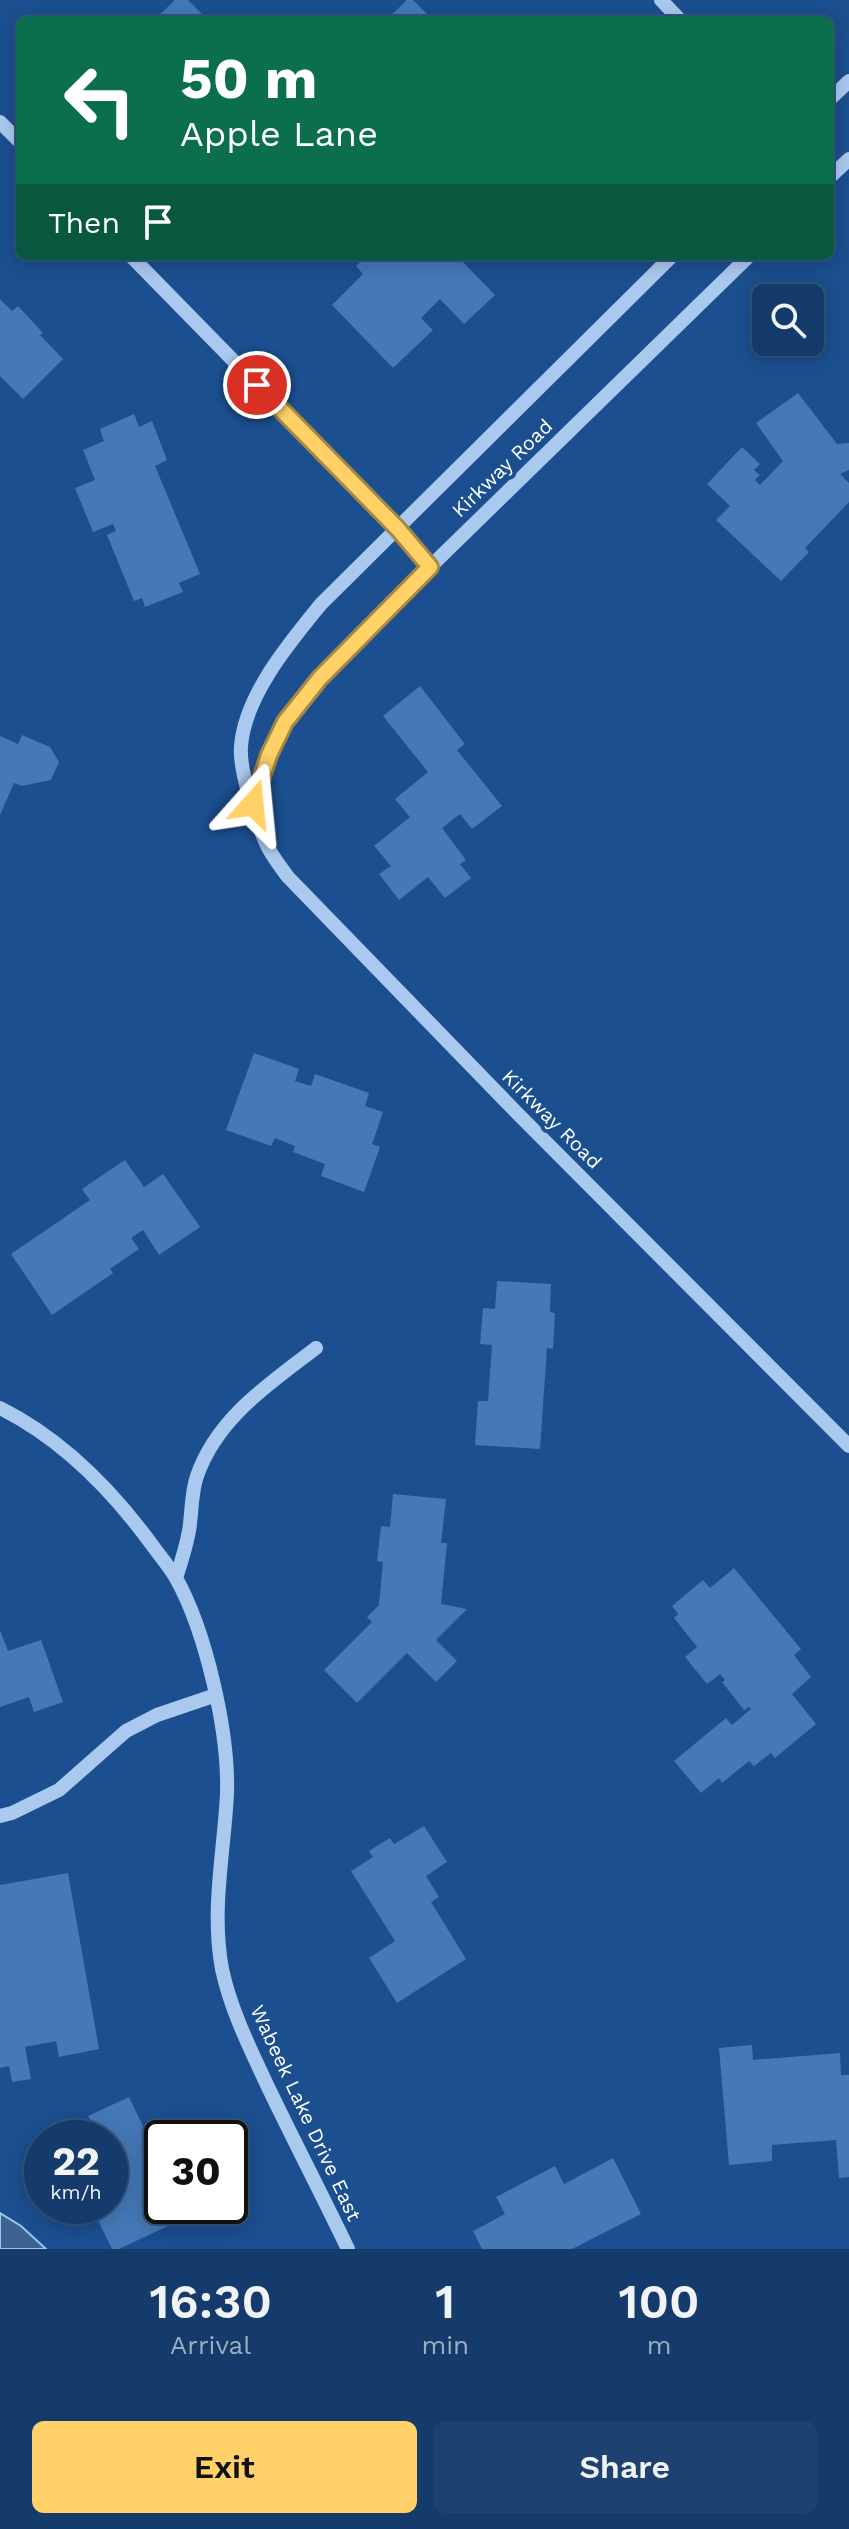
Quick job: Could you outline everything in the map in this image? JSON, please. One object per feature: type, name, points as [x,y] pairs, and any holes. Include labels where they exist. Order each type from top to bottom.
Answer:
[{"type":"street","points":[[661,0],[676,16]]},
{"type":"street","points":[[834,95],[849,81]]},
{"type":"street","points":[[0,122],[16,138]]},
{"type":"street","points":[[834,172],[849,159]]},
{"type":"street","points":[[135,260],[398,529],[430,567]]},
{"type":"street","name":"Kirkway Road","points":[[668,260],[321,604],[289,643],[253,702],[241,746],[244,779],[265,843],[288,877],[849,1446]]},
{"type":"street","name":"Kirkway Road","points":[[253,804],[269,755],[285,722],[320,678],[745,260]]},
{"type":"street","points":[[176,1578],[189,1532],[195,1480],[205,1455],[221,1429],[253,1396],[316,1348]]},
{"type":"street","name":"Wabeek Lake Drive East","points":[[0,1408],[70,1454],[112,1493],[176,1578],[199,1634],[221,1723],[227,1793],[216,1912],[222,1968],[236,2020],[348,2249]]},
{"type":"street","points":[[0,1816],[59,1790],[126,1731],[157,1715],[216,1695]]},
{"type":"water","points":[[0,2213],[21,2226],[46,2249],[0,2249]]},
{"type":"building","points":[[175,0],[188,0],[204,16],[158,16]]},
{"type":"building","points":[[407,0],[413,0],[429,16],[390,16]]},
{"type":"building","points":[[362,260],[461,260],[495,295],[464,324],[440,299],[421,318],[433,330],[393,368],[332,305],[363,274],[356,266]]},
{"type":"building","points":[[0,299],[12,311],[18,306],[63,359],[23,399],[0,376]]},
{"type":"building","points":[[798,393],[837,444],[849,443],[849,470],[840,474],[849,483],[849,502],[805,548],[809,552],[781,581],[716,520],[730,506],[707,484],[742,447],[760,464],[754,470],[760,475],[755,480],[760,485],[783,461],[756,423]]},
{"type":"building","points":[[134,414],[139,427],[152,421],[167,460],[155,466],[200,574],[179,583],[183,592],[145,607],[142,598],[134,601],[107,535],[116,531],[113,524],[93,532],[75,488],[95,480],[83,450],[104,441],[100,429]]},
{"type":"building","points":[[420,686],[465,744],[457,750],[502,806],[472,829],[460,814],[442,828],[466,860],[460,864],[471,878],[445,898],[428,877],[399,900],[379,874],[391,866],[374,846],[410,817],[395,799],[428,772],[383,716]]},
{"type":"building","points":[[22,735],[50,747],[59,762],[51,780],[22,786],[14,783],[0,815],[0,736],[18,744]]},
{"type":"building","points":[[254,1053],[299,1069],[295,1081],[311,1086],[315,1074],[369,1093],[365,1106],[383,1112],[372,1144],[380,1147],[364,1192],[321,1176],[325,1164],[293,1152],[295,1146],[275,1138],[271,1146],[226,1130]]},
{"type":"building","points":[[125,1160],[144,1187],[163,1174],[200,1227],[159,1255],[143,1230],[131,1238],[139,1249],[110,1269],[113,1273],[52,1315],[11,1254],[90,1200],[82,1189]]},
{"type":"building","points":[[497,1281],[551,1284],[550,1312],[555,1313],[553,1349],[547,1348],[540,1449],[475,1445],[478,1401],[488,1401],[492,1345],[480,1344],[483,1308],[495,1309]]},
{"type":"building","points":[[393,1494],[446,1499],[441,1543],[447,1543],[441,1604],[467,1609],[436,1640],[457,1661],[436,1682],[407,1653],[357,1703],[324,1670],[372,1622],[367,1617],[379,1605],[383,1562],[377,1561],[381,1526],[390,1527]]},
{"type":"building","points":[[734,1568],[801,1649],[794,1655],[811,1677],[792,1694],[816,1724],[775,1758],[771,1753],[754,1766],[749,1761],[722,1783],[719,1778],[701,1793],[674,1761],[726,1718],[732,1725],[751,1709],[744,1710],[722,1682],[725,1680],[720,1674],[707,1684],[685,1657],[697,1647],[674,1618],[678,1614],[672,1606],[703,1580],[710,1588]]},
{"type":"building","points":[[0,1630],[8,1651],[41,1640],[63,1702],[34,1712],[29,1697],[0,1707]]},
{"type":"building","points":[[424,1826],[447,1862],[426,1876],[439,1897],[431,1902],[466,1959],[397,2003],[369,1958],[395,1941],[351,1871],[373,1857],[369,1851],[390,1838],[394,1844]]},
{"type":"building","points":[[68,1873],[99,2049],[59,2057],[56,2041],[25,2047],[31,2079],[12,2082],[9,2066],[0,2068],[0,1885]]},
{"type":"building","points":[[752,2045],[753,2060],[840,2053],[841,2075],[849,2075],[849,2177],[839,2178],[836,2140],[772,2145],[772,2161],[729,2165],[719,2048]]},
{"type":"building","points":[[129,2097],[144,2128],[144,2224],[172,2224],[119,2249],[112,2249],[100,2224],[128,2224],[128,2120],[90,2120],[88,2116]]},
{"type":"building","points":[[613,2158],[641,2214],[572,2249],[482,2249],[473,2231],[505,2214],[496,2197],[555,2166],[564,2184]]},
{"type":"route","points":[[253,804],[269,755],[285,722],[320,678],[430,567],[398,529],[257,385]]}]
